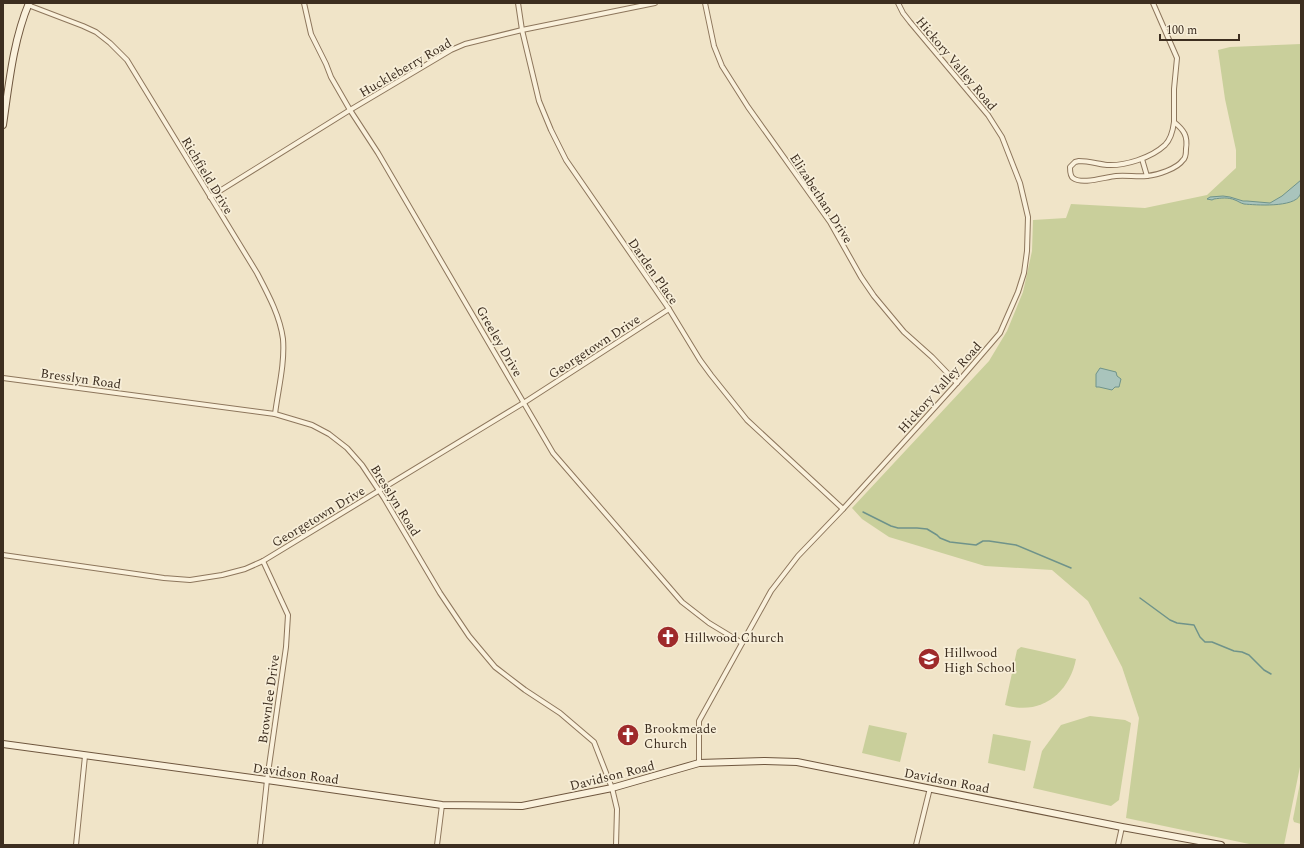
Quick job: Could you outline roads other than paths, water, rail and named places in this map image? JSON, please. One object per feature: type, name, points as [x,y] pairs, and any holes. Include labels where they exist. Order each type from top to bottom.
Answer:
[{"type":"street","name":"Greeley Drive","points":[[304,3],[311,34],[331,77],[350,110],[378,152],[554,453],[680,599],[709,622],[742,643]]},
{"type":"street","name":"Darden Place","points":[[518,3],[522,30],[539,101],[566,160],[669,309],[700,360],[711,375],[747,420],[843,509]]},
{"type":"street","name":"Huckleberry Road","points":[[210,197],[350,110],[451,50],[465,44],[522,30],[656,3]]},
{"type":"street","name":"Elizabethan Drive","points":[[705,3],[714,46],[722,66],[748,107],[830,222],[860,277],[903,331],[932,357],[957,383]]},
{"type":"street","name":"Hickory Valley Road","points":[[699,763],[699,721],[770,591],[798,556],[843,509],[1000,333],[1018,292],[1024,273],[1027,251],[1028,217],[1019,179],[1002,137],[988,115],[910,22],[898,3]]},
{"type":"street","points":[[1153,3],[1177,58],[1174,89],[1174,122],[1170,138],[1164,145],[1142,159],[1125,164],[1108,165],[1079,161],[1075,162],[1070,167],[1070,174],[1073,178],[1087,181],[1117,176],[1147,176],[1167,171],[1178,166],[1184,160],[1187,140],[1182,129],[1174,122]]},
{"type":"street","points":[[3,125],[5,103],[18,35],[29,4]]},
{"type":"street","name":"Richfield Drive","points":[[29,4],[96,32],[110,43],[126,60],[257,273],[270,298],[278,320],[282,339],[283,358],[275,414]]},
{"type":"street","points":[[1142,159],[1147,176]]},
{"type":"street","name":"Georgetown Drive","points":[[3,555],[164,578],[190,580],[222,575],[245,569],[263,561],[525,402],[669,309]]},
{"type":"street","name":"Bresslyn Road","points":[[3,378],[275,414],[312,425],[329,434],[347,448],[362,464],[440,593],[469,636],[495,667],[525,690],[560,713],[594,742],[612,788],[617,809],[616,845]]},
{"type":"street","name":"Brownlee Drive","points":[[260,845],[267,780],[286,647],[288,614],[263,561]]},
{"type":"street","name":"Davidson Road","points":[[3,744],[442,805],[522,806],[612,788],[699,763],[765,761],[797,762],[1122,827],[1221,845]]},
{"type":"street","points":[[76,845],[85,756]]},
{"type":"street","points":[[916,845],[930,788]]},
{"type":"street","points":[[437,845],[442,805]]},
{"type":"street","points":[[1118,845],[1122,827]]},
{"type":"water","points":[[1301,180],[1300,195],[1296,199],[1283,204],[1243,204],[1230,198],[1219,198],[1212,200],[1207,199],[1210,197],[1223,196],[1243,201],[1270,203],[1282,196]]},
{"type":"water","points":[[1100,368],[1116,372],[1117,376],[1121,379],[1119,387],[1115,387],[1112,390],[1096,387],[1096,374]]},
{"type":"waterway","points":[[863,512],[898,528],[927,529],[940,538],[950,542],[976,545],[983,541],[989,541],[1016,545],[1071,568]]},
{"type":"waterway","points":[[1140,598],[1170,620],[1177,623],[1194,625],[1200,637],[1205,642],[1212,642],[1249,655],[1264,670],[1271,674]]},
{"type":"place","name":"Hillwood Church","points":[[668,637]]},
{"type":"place","name":"Hillwood High School","points":[[929,659]]},
{"type":"place","name":"Brookmeade Church","points":[[628,735]]}]
